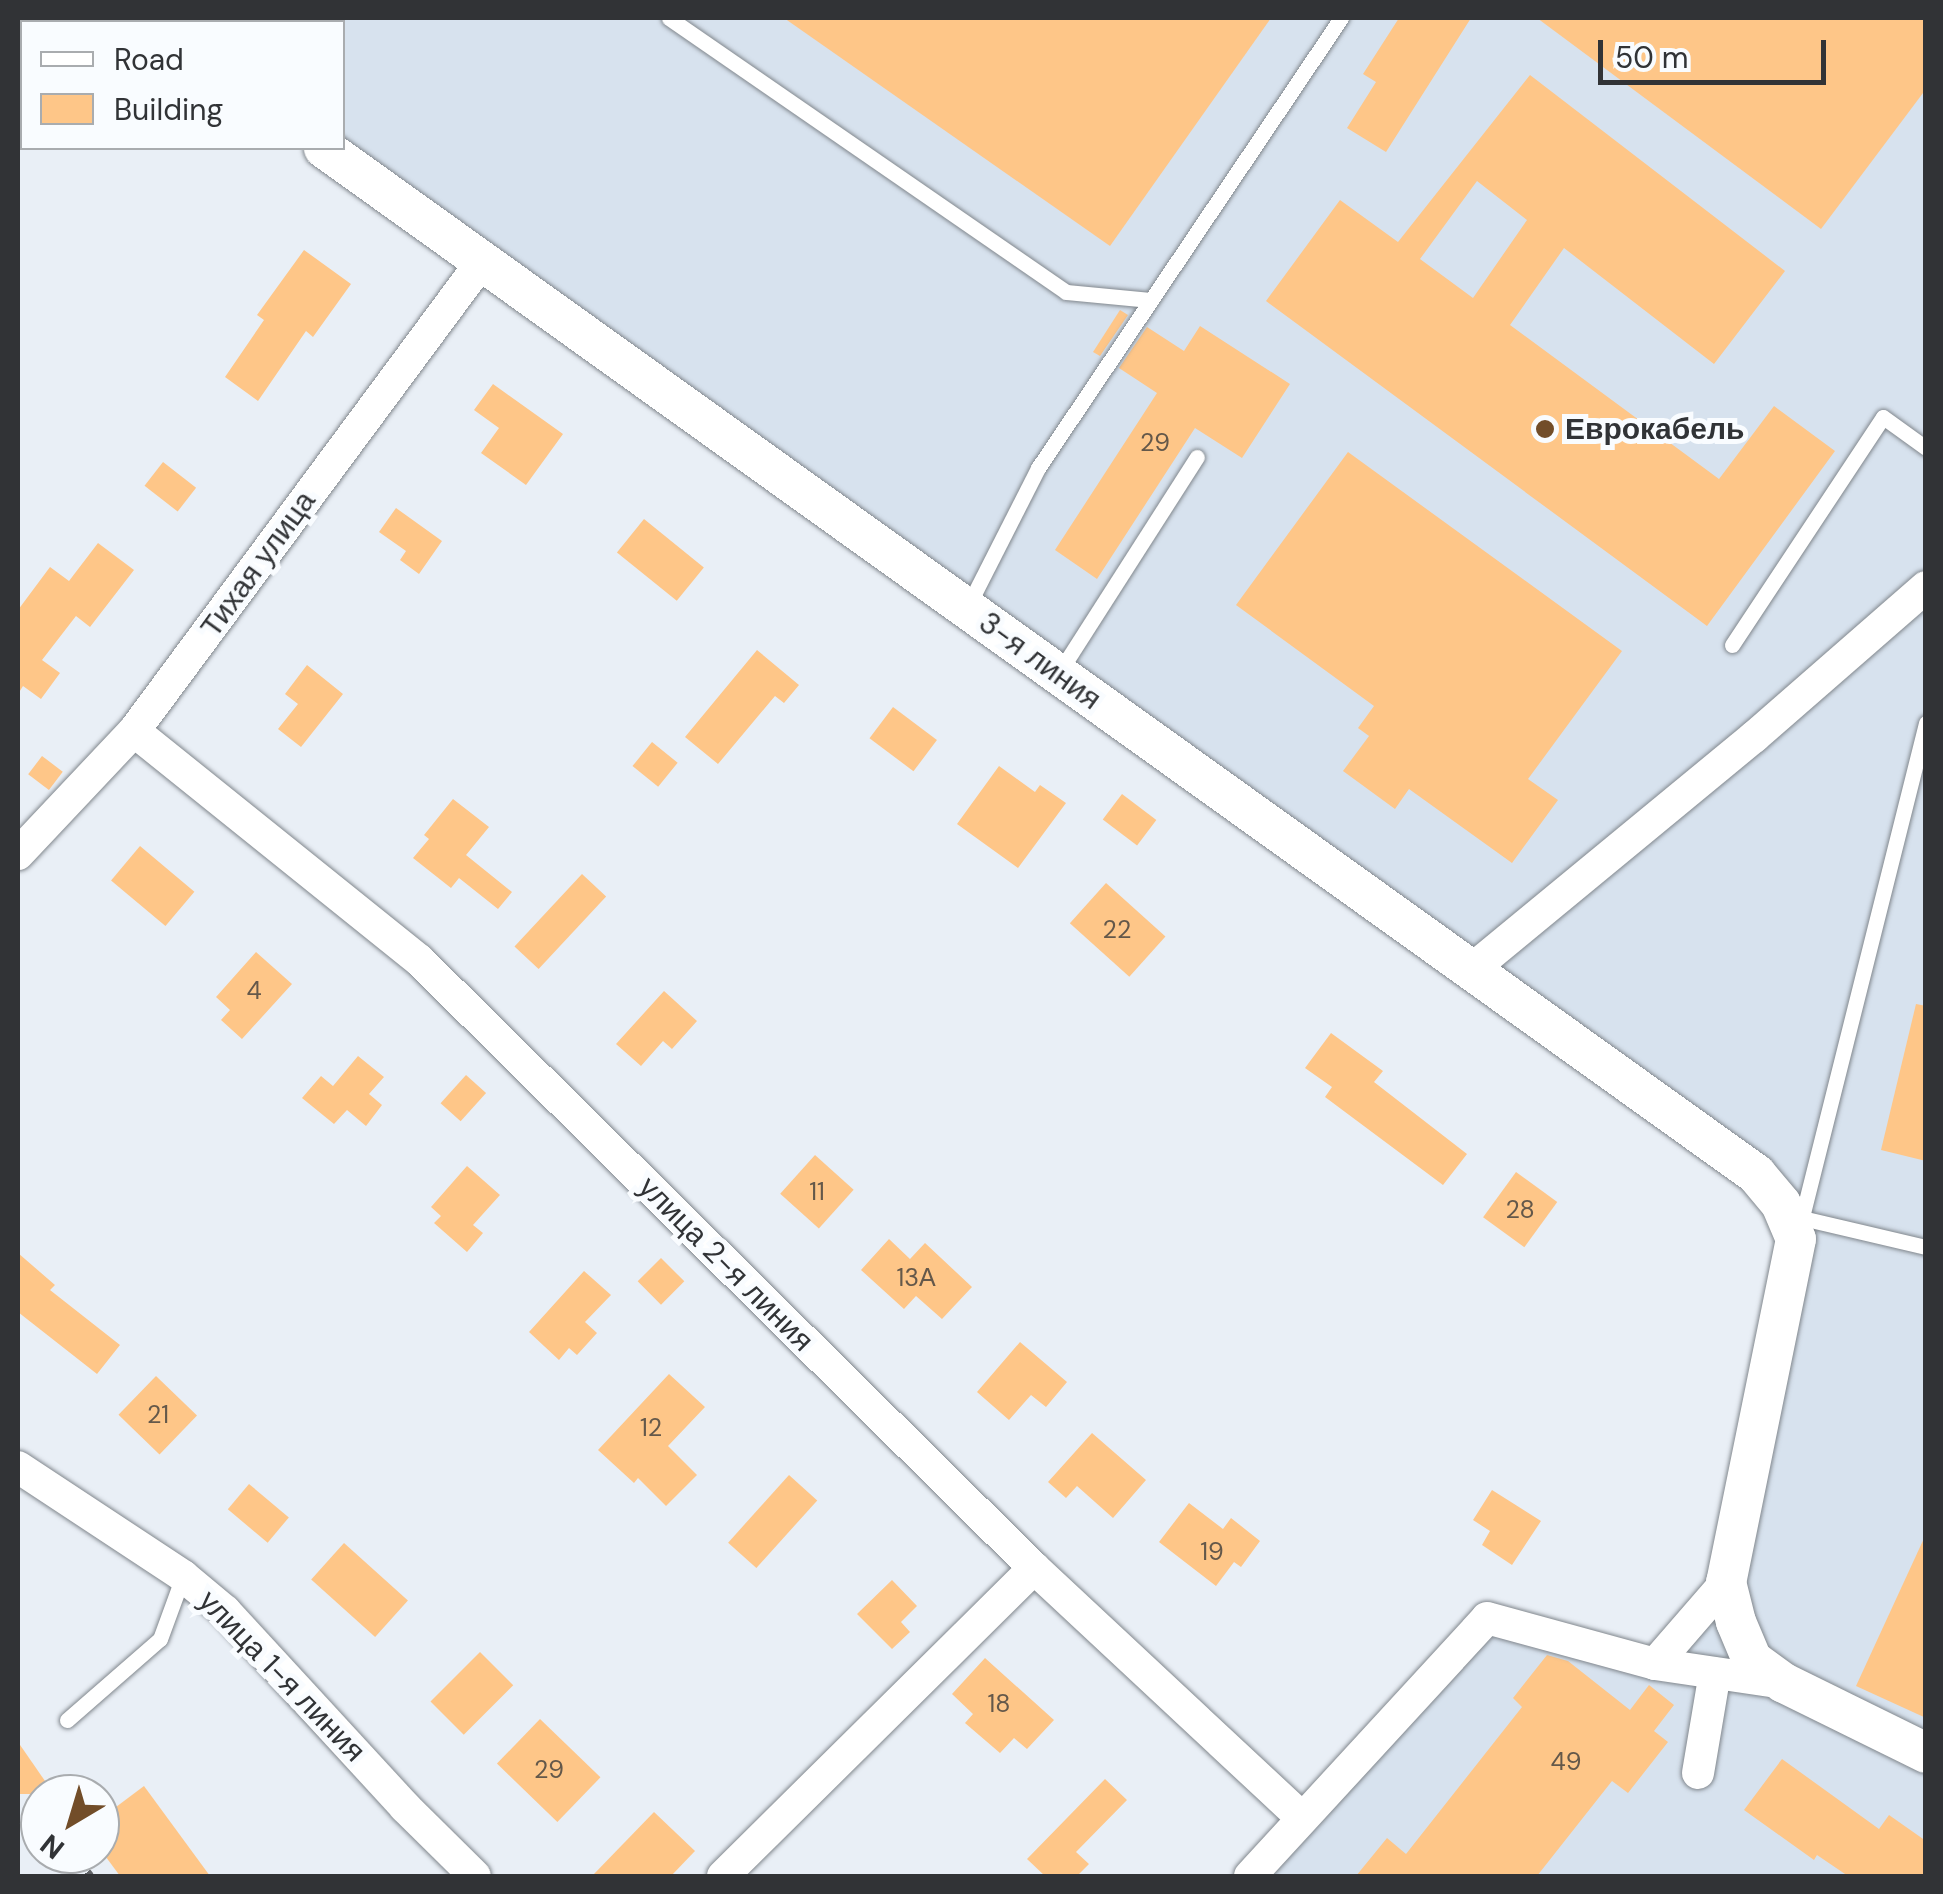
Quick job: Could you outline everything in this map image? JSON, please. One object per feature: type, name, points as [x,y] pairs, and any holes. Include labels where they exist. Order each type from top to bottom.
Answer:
[{"type":"street","name":"3-я линия","points":[[327,150],[1756,1174],[1799,1228]]},
{"type":"street","name":"Тихая улица","points":[[18,854],[134,732],[483,260]]},
{"type":"street","points":[[1470,971],[1754,737],[1926,587]]},
{"type":"street","name":"улица 2-я линия","points":[[134,732],[419,960],[1034,1568],[1300,1817]]},
{"type":"street","points":[[1799,1228],[1726,1582],[1736,1622],[1752,1660],[1784,1683],[1926,1753]]},
{"type":"street","name":"улица 1-я линия","points":[[18,1467],[184,1576],[268,1655],[405,1807],[476,1876]]},
{"type":"street","points":[[723,1876],[1034,1568]]},
{"type":"street","points":[[1654,1664],[1726,1582]]},
{"type":"street","points":[[1250,1876],[1300,1817],[1487,1618],[1654,1664],[1784,1683]]},
{"type":"street","points":[[1698,1773],[1715,1673]]},
{"type":"lane","points":[[669,18],[1066,292],[1151,300]]},
{"type":"lane","points":[[967,608],[1038,468],[1341,18]]},
{"type":"lane","points":[[1732,646],[1884,418],[1926,448]]},
{"type":"lane","points":[[1058,674],[1197,457]]},
{"type":"lane","points":[[1926,723],[1799,1228],[1926,1248]]},
{"type":"lane","points":[[68,1720],[160,1639],[184,1576]]},
{"type":"shaded area","points":[[141,18],[1925,18],[1925,1876],[1250,1876],[1487,1618],[1654,1663],[1726,1582],[1781,1204],[345,150],[345,20]]},
{"type":"building","points":[[784,18],[1271,18],[1110,246]]},
{"type":"building","points":[[1399,18],[1471,18],[1386,152],[1347,128],[1376,82],[1363,74]]},
{"type":"building","points":[[1537,18],[1926,18],[1926,89],[1821,229]]},
{"type":"building","name":"Еврокабель","points":[[1530,75],[1785,271],[1714,364],[1564,248],[1510,325],[1719,479],[1774,406],[1835,451],[1707,626],[1266,301],[1340,200],[1398,242]],"holes":[[[1477,181],[1527,220],[1473,298],[1420,259]]]},
{"type":"building","points":[[304,250],[351,284],[313,337],[306,331],[258,401],[225,377],[264,320],[257,315]]},
{"type":"building","points":[[1120,310],[1128,315],[1100,356],[1093,352]]},
{"type":"building","points":[[1200,326],[1290,384],[1242,458],[1195,428],[1097,579],[1055,550],[1157,393],[1119,368],[1147,327],[1184,351]]},
{"type":"building","points":[[493,384],[563,434],[526,485],[481,453],[499,428],[474,410]]},
{"type":"building","points":[[1348,452],[1622,651],[1528,779],[1558,800],[1512,863],[1409,789],[1395,809],[1343,771],[1369,736],[1358,728],[1374,706],[1236,605]]},
{"type":"building","points":[[163,462],[196,488],[178,511],[145,486]]},
{"type":"building","points":[[396,508],[442,541],[419,574],[400,560],[406,551],[379,532]]},
{"type":"building","points":[[644,519],[704,567],[677,601],[617,552]]},
{"type":"building","points":[[98,543],[134,570],[90,627],[76,616],[42,660],[60,673],[41,699],[23,686],[18,694],[18,610],[50,567],[69,581]]},
{"type":"building","points":[[757,650],[799,685],[784,703],[775,696],[718,764],[685,737]]},
{"type":"building","points":[[307,665],[343,694],[301,747],[278,729],[298,704],[285,694]]},
{"type":"building","points":[[893,707],[937,740],[913,771],[870,738]]},
{"type":"building","points":[[652,742],[678,763],[658,787],[632,766]]},
{"type":"building","points":[[42,756],[63,772],[49,790],[28,774]]},
{"type":"building","points":[[999,766],[1035,792],[1040,785],[1066,803],[1018,868],[957,824]]},
{"type":"building","points":[[1122,794],[1156,820],[1137,845],[1103,820]]},
{"type":"building","points":[[453,799],[489,827],[466,855],[512,892],[498,909],[459,878],[451,888],[413,858],[429,839],[424,835]]},
{"type":"building","points":[[140,846],[194,892],[165,926],[111,880]]},
{"type":"building","points":[[582,874],[606,897],[539,969],[514,946]]},
{"type":"building","points":[[1106,883],[1165,937],[1129,977],[1070,923]]},
{"type":"building","points":[[256,952],[292,984],[242,1039],[221,1020],[230,1010],[216,997]]},
{"type":"building","points":[[664,991],[697,1021],[672,1049],[663,1041],[641,1066],[616,1044]]},
{"type":"building","points":[[1916,1004],[1926,1006],[1926,1161],[1881,1150]]},
{"type":"building","points":[[1331,1033],[1383,1071],[1374,1082],[1467,1154],[1443,1185],[1325,1097],[1332,1087],[1305,1068]]},
{"type":"building","points":[[358,1056],[384,1077],[369,1094],[382,1105],[366,1126],[347,1110],[334,1124],[302,1098],[321,1076],[333,1086]]},
{"type":"building","points":[[466,1075],[486,1093],[461,1121],[441,1103]]},
{"type":"building","points":[[815,1155],[854,1190],[819,1228],[780,1194]]},
{"type":"building","points":[[467,1166],[500,1195],[473,1225],[483,1233],[467,1252],[434,1223],[441,1216],[431,1207]]},
{"type":"building","points":[[1516,1172],[1557,1202],[1524,1247],[1483,1217]]},
{"type":"building","points":[[889,1239],[910,1259],[925,1243],[972,1287],[942,1319],[916,1296],[904,1309],[861,1270]]},
{"type":"building","points":[[18,1253],[55,1285],[50,1290],[120,1345],[97,1374],[18,1312]]},
{"type":"building","points":[[661,1258],[684,1281],[661,1305],[638,1281]]},
{"type":"building","points":[[584,1271],[611,1295],[585,1322],[597,1333],[577,1355],[569,1348],[559,1360],[529,1332]]},
{"type":"building","points":[[1020,1342],[1067,1382],[1046,1407],[1031,1395],[1009,1420],[977,1392]]},
{"type":"building","points":[[669,1374],[705,1407],[668,1446],[697,1475],[666,1506],[638,1478],[634,1483],[598,1450]]},
{"type":"building","points":[[156,1376],[197,1416],[159,1454],[118,1415]]},
{"type":"building","points":[[1092,1433],[1146,1480],[1113,1518],[1077,1486],[1066,1498],[1048,1482]]},
{"type":"building","points":[[789,1475],[817,1500],[756,1568],[728,1543]]},
{"type":"building","points":[[249,1484],[289,1517],[268,1543],[228,1509]]},
{"type":"building","points":[[1492,1490],[1541,1521],[1512,1565],[1482,1545],[1490,1531],[1473,1520]]},
{"type":"building","points":[[1189,1503],[1223,1529],[1231,1518],[1260,1541],[1241,1567],[1234,1562],[1216,1586],[1159,1542]]},
{"type":"building","points":[[1926,1534],[1926,1718],[1856,1686]]},
{"type":"building","points":[[344,1543],[408,1601],[375,1637],[311,1579]]},
{"type":"building","points":[[892,1580],[917,1606],[901,1622],[910,1632],[892,1649],[857,1614]]},
{"type":"building","points":[[480,1652],[513,1685],[464,1735],[431,1701]]},
{"type":"building","points":[[1547,1655],[1568,1661],[1630,1710],[1649,1685],[1674,1705],[1654,1731],[1668,1742],[1628,1793],[1612,1781],[1537,1876],[1356,1876],[1387,1838],[1406,1854],[1522,1707],[1513,1698]]},
{"type":"building","points":[[985,1658],[1054,1720],[1027,1749],[1014,1738],[1000,1753],[965,1723],[973,1714],[952,1694]]},
{"type":"building","points":[[540,1719],[600,1777],[557,1822],[497,1764]]},
{"type":"building","points":[[18,1742],[40,1774],[20,1774],[18,1794]]},
{"type":"building","points":[[1782,1759],[1879,1829],[1889,1815],[1926,1841],[1926,1876],[1848,1876],[1817,1855],[1814,1860],[1744,1810]]},
{"type":"building","points":[[1105,1779],[1127,1800],[1076,1852],[1089,1864],[1077,1876],[1045,1876],[1027,1859]]},
{"type":"building","points":[[144,1786],[210,1876],[120,1876],[120,1804]]},
{"type":"building","points":[[654,1812],[695,1851],[671,1876],[592,1876]]},
{"type":"place","name":"Еврокабель","points":[[1545,429]]}]
